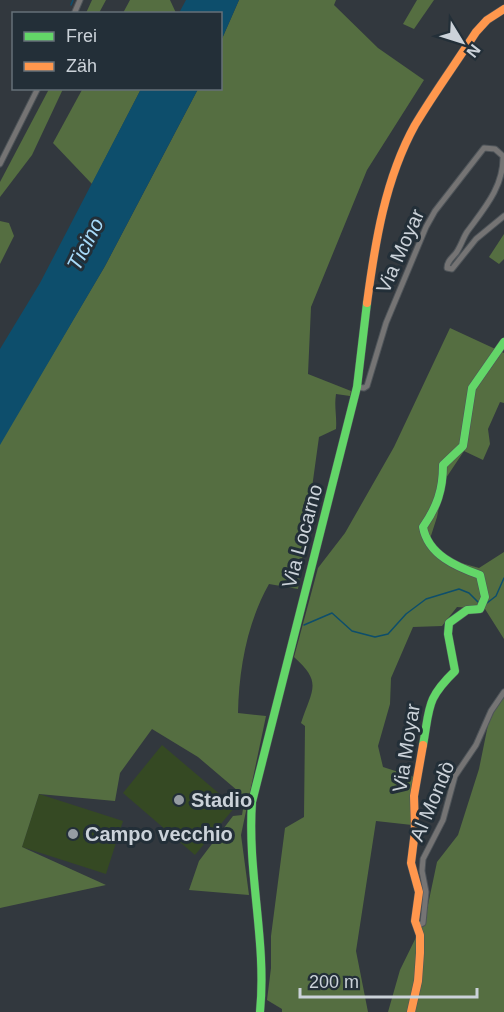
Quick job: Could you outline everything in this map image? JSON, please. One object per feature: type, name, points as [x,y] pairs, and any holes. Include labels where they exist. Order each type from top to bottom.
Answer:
[{"type":"main road","name":"Via Locarno","points":[[260,1012],[264,964],[250,862],[252,802],[357,387],[372,263],[383,210],[404,147],[444,80],[483,23],[504,9]]},
{"type":"main road","name":"Via Moyar","points":[[417,926],[419,892],[411,863],[415,831],[414,796],[427,714],[435,690],[455,671],[448,634],[449,623],[467,610],[477,610],[484,604],[480,575],[462,569],[430,546],[423,530],[436,509],[443,482],[443,465],[464,444],[472,388],[504,342]]},
{"type":"main road","points":[[411,1012],[418,981],[420,953],[417,926]]},
{"type":"street","points":[[0,164],[37,90]]},
{"type":"street","name":"Via Moyar","points":[[357,387],[367,386],[386,323],[431,218],[484,148],[497,150],[503,156],[499,186],[484,213],[468,231],[447,263],[447,268],[452,269],[476,239],[504,216]]},
{"type":"street","name":"Al Mondò","points":[[417,926],[423,923],[424,918],[426,892],[422,871],[423,859],[443,820],[455,776],[476,745],[491,711],[504,692]]},
{"type":"green space","points":[[92,0],[106,0],[100,12],[86,12]]},
{"type":"green space","points":[[130,0],[170,0],[176,12],[124,12]]},
{"type":"green space","points":[[239,0],[336,0],[334,5],[378,48],[424,80],[367,170],[311,307],[308,374],[351,391],[350,396],[336,394],[336,429],[319,437],[298,589],[269,584],[255,614],[242,663],[238,713],[266,716],[241,835],[249,895],[189,890],[199,861],[233,816],[242,815],[245,797],[198,757],[152,729],[120,773],[115,801],[39,794],[22,847],[106,885],[0,908],[0,443],[105,266],[197,90],[222,90],[222,39]]},
{"type":"green space","points":[[417,0],[434,0],[414,29],[403,24]]},
{"type":"green space","points":[[48,90],[63,90],[32,155],[0,197],[0,182]]},
{"type":"green space","points":[[82,90],[140,90],[92,184],[53,143]]},
{"type":"green space","points":[[0,221],[9,223],[14,236],[0,264]]},
{"type":"green space","points":[[504,234],[504,259],[499,264],[489,257]]},
{"type":"green space","points":[[450,328],[504,353],[504,403],[500,402],[488,429],[490,444],[483,460],[464,451],[444,481],[437,517],[428,545],[454,561],[479,568],[504,552],[504,639],[485,609],[457,607],[442,626],[413,627],[391,678],[390,704],[378,746],[383,767],[414,777],[412,825],[376,821],[356,951],[368,1012],[282,1012],[282,1009],[267,1000],[271,968],[271,936],[285,828],[304,817],[305,726],[301,723],[312,687],[309,674],[294,657],[318,568],[345,533],[394,447]]},
{"type":"green space","points":[[504,692],[504,1012],[388,1012],[400,970],[425,919],[437,862],[458,835],[479,769],[491,710]]},
{"type":"green space","name":"Stadio","points":[[162,745],[235,807],[195,855],[123,793]]},
{"type":"green space","name":"Campo vecchio","points":[[39,794],[123,821],[106,874],[22,847]]},
{"type":"water","points":[[186,0],[239,0],[222,39],[222,12],[180,12]]},
{"type":"water","name":"Ticino","points":[[140,90],[197,90],[105,266],[0,445],[0,349],[40,283]]},
{"type":"waterway","points":[[71,5],[73,0]]},
{"type":"waterway","points":[[487,603],[496,596],[504,578]]},
{"type":"waterway","points":[[304,625],[332,613],[352,631],[375,637],[388,634],[406,614],[426,599],[459,589],[469,593],[479,603]]},
{"type":"traffic: fast","points":[[260,1012],[261,959],[252,855],[252,802],[357,387],[367,303]]},
{"type":"traffic: fast","points":[[423,745],[434,697],[455,671],[448,634],[449,623],[467,610],[480,609],[485,597],[480,575],[453,564],[437,552],[426,537],[423,527],[438,498],[443,465],[463,446],[472,388],[504,342]]},
{"type":"traffic: slow","points":[[367,303],[383,212],[396,167],[405,146],[422,113],[476,32],[487,20],[504,9]]},
{"type":"traffic: slow","points":[[411,1012],[418,981],[420,953],[420,935],[415,921],[419,892],[411,863],[415,831],[414,796],[423,745]]},
{"type":"place","name":"Stadio","points":[[179,800]]},
{"type":"place","name":"Campo vecchio","points":[[73,834]]}]
